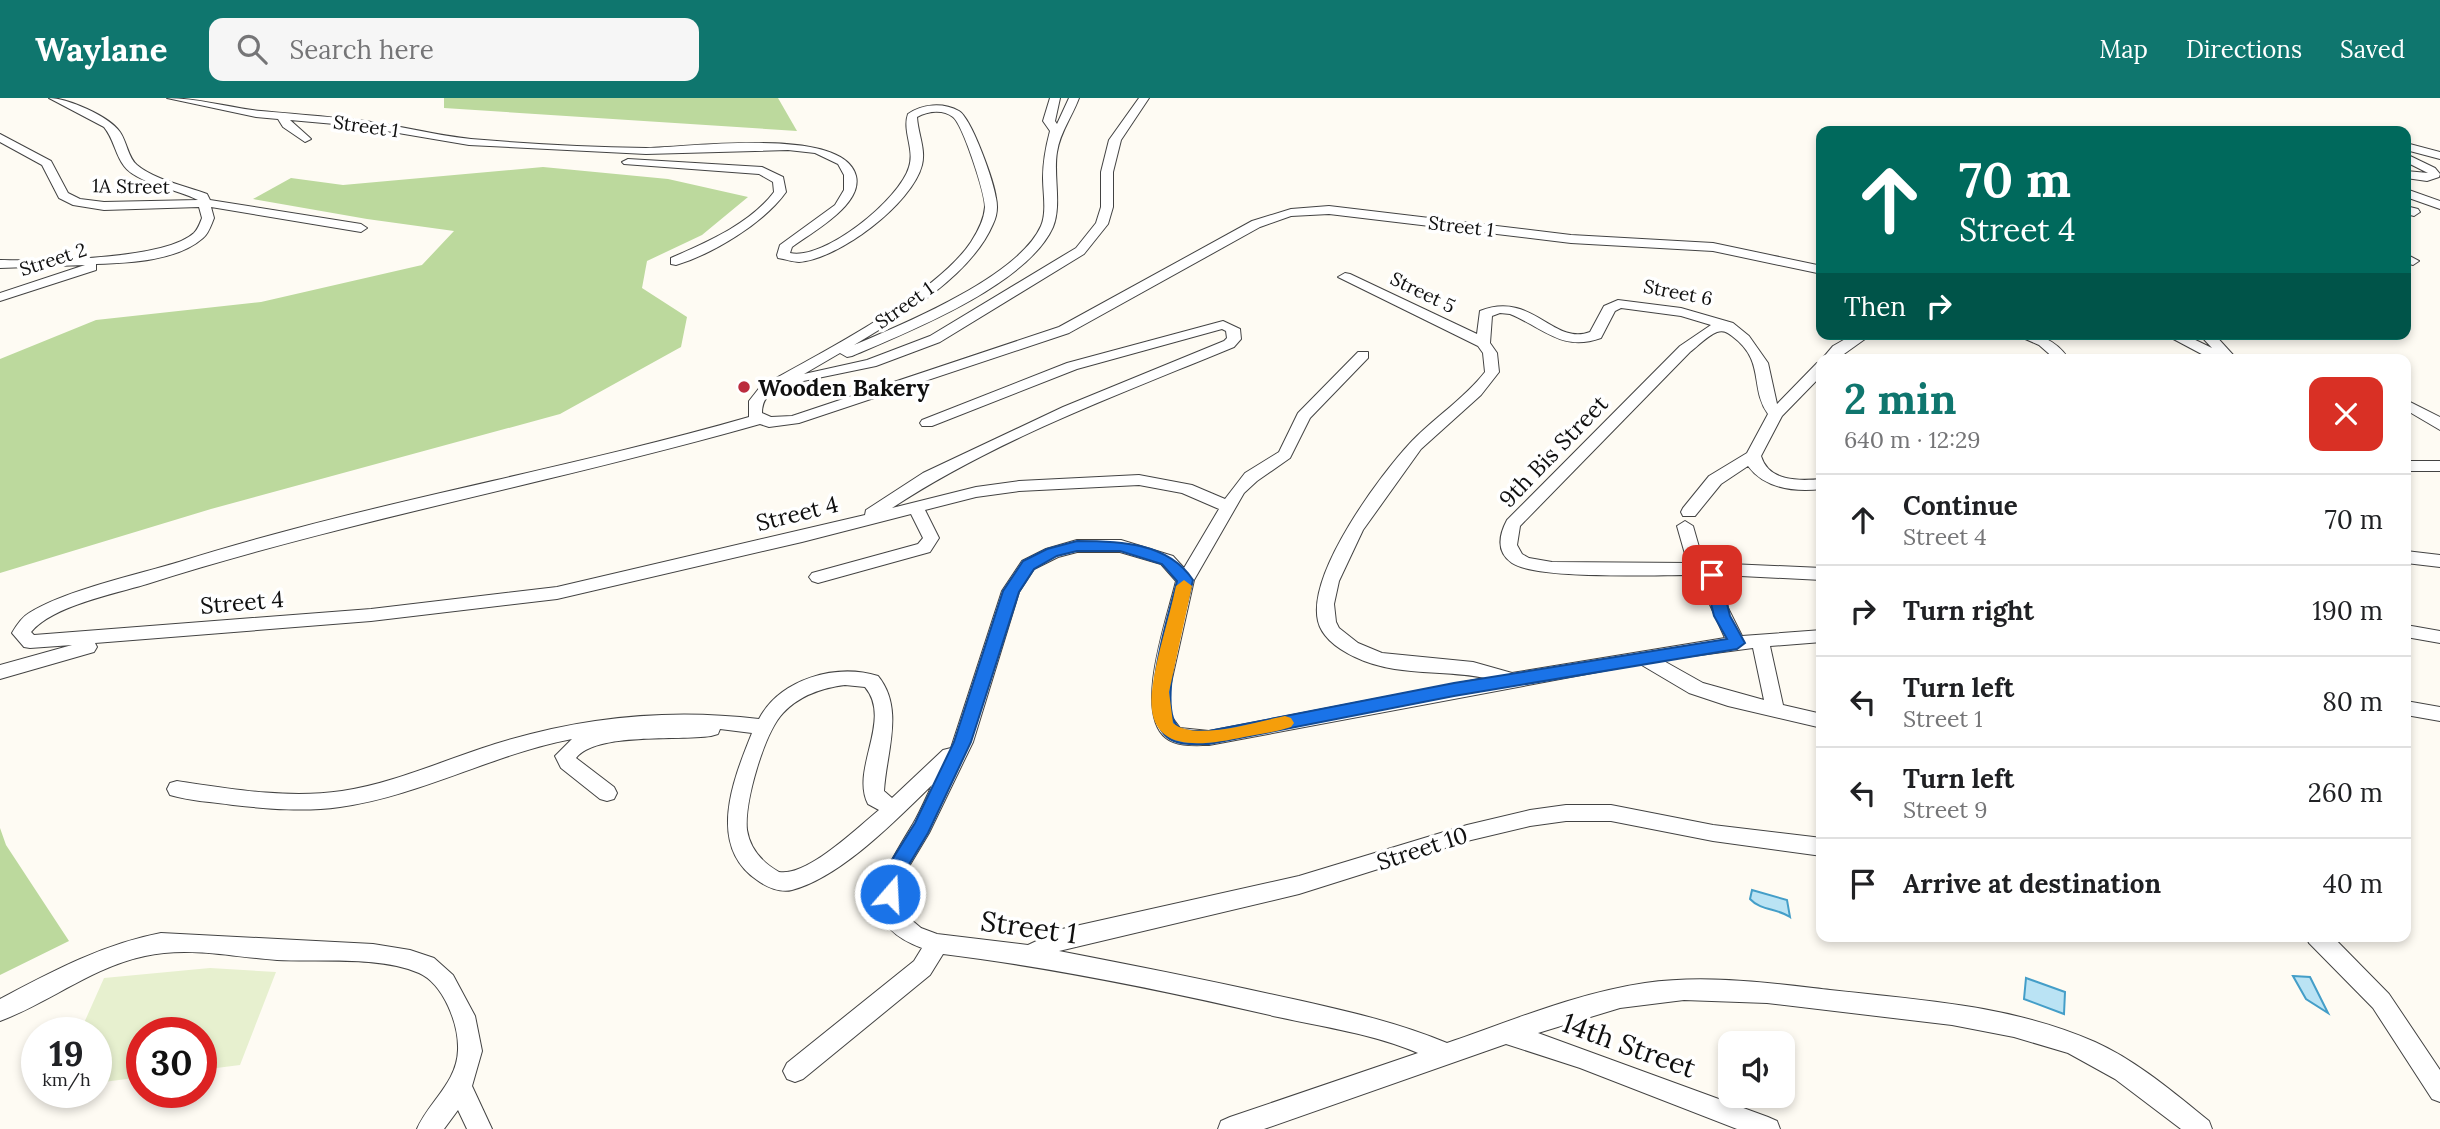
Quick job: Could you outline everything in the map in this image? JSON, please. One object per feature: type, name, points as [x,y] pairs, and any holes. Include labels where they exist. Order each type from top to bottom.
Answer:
[{"type":"street","points":[[54,98],[108,125],[116,134],[129,165],[140,173],[195,192],[206,202],[362,228]]},
{"type":"street","name":"Street 1","points":[[172,98],[237,111],[357,123],[469,142],[646,151],[788,147],[817,150],[842,162],[850,175],[849,190],[839,207],[782,250],[783,255],[788,258],[802,258],[826,251],[888,207],[902,193],[912,177],[918,158],[918,143],[911,124],[912,116],[917,112],[943,109],[960,118],[984,175],[991,200],[988,224],[974,249],[953,271],[878,324],[784,382],[765,390],[756,401],[755,415],[769,422],[794,420],[1064,330],[1256,224],[1276,215],[1299,210],[1329,210],[1571,239],[1713,247],[1816,269]]},
{"type":"street","points":[[1055,98],[1049,121],[1056,131]]},
{"type":"street","points":[[784,382],[920,320],[1022,261],[1040,241],[1048,224],[1049,178],[1056,131],[1065,122],[1073,98]]},
{"type":"street","points":[[784,382],[871,363],[935,339],[1047,274],[1080,251],[1102,224],[1107,207],[1107,172],[1115,140],[1143,98]]},
{"type":"street","points":[[282,117],[287,125],[305,139]]},
{"type":"street","name":"1A Street","points":[[0,137],[47,163],[63,195],[77,202],[104,206],[206,202]]},
{"type":"street","points":[[558,146],[579,156],[762,171],[781,181],[775,202],[765,211],[707,247],[676,261]]},
{"type":"street","points":[[2411,147],[2440,156]]},
{"type":"street","points":[[2411,160],[2435,174],[2427,177],[2411,175]]},
{"type":"street","points":[[2411,195],[2440,205]]},
{"type":"street","points":[[2,265],[117,259],[162,252],[190,242],[200,235],[209,221],[206,202]]},
{"type":"street","name":"Street 2","points":[[0,297],[117,259]]},
{"type":"street","name":"Street 5","points":[[1345,277],[1434,317],[1483,343]]},
{"type":"street","name":"Street 6","points":[[1483,343],[1485,314],[1501,309],[1519,313],[1567,337],[1584,340],[1596,335],[1609,309],[1618,304],[1702,316],[1728,326],[1749,344],[1761,362],[1767,405],[1776,414]]},
{"type":"street","points":[[861,522],[940,471],[1068,410],[1229,344],[1234,339],[1233,329],[1223,325],[1072,366],[927,422]]},
{"type":"street","name":"9th Bis Street","points":[[1728,326],[1711,329],[1675,358],[1513,524],[1507,537],[1508,547],[1513,555],[1532,565],[1552,568],[1707,569],[1816,574]]},
{"type":"street","points":[[1834,354],[1854,340]]},
{"type":"street","points":[[2038,340],[2046,343],[2059,354]]},
{"type":"street","points":[[2183,340],[2213,354]]},
{"type":"street","points":[[2212,340],[2224,354]]},
{"type":"street","points":[[1483,343],[1490,354],[1492,372],[1417,445],[1369,505],[1326,598],[1326,620],[1336,636],[1374,658],[1486,671],[1511,680]]},
{"type":"street","points":[[1363,355],[1304,416],[1285,455],[1251,477],[1227,506],[1185,580],[1160,692],[1162,717],[1173,733],[1184,737],[1209,738],[1642,657],[1760,640],[1816,636]]},
{"type":"street","points":[[1737,643],[1717,601],[1707,569],[1693,554],[1687,519],[1715,480],[1753,456],[1776,414],[1816,372]]},
{"type":"street","points":[[2411,406],[2434,415],[2440,425]]},
{"type":"street","name":"Street 4","points":[[760,419],[546,477],[401,508],[242,549],[73,601],[35,616],[21,633],[28,641],[33,642],[139,635],[371,615],[557,593],[861,522],[976,492],[1019,486],[1123,480],[1155,482],[1185,489],[1227,506]]},
{"type":"street","points":[[1753,456],[1760,472],[1771,478],[1797,485],[1816,485]]},
{"type":"street","points":[[2411,466],[2440,466]]},
{"type":"street","points":[[818,577],[924,548],[931,538],[915,507]]},
{"type":"street","points":[[894,809],[876,798],[874,791],[884,700],[878,685],[860,678],[834,680],[800,691],[773,711],[764,727],[739,799],[737,829],[750,862],[772,880],[790,882],[809,875],[894,809],[928,780],[963,742],[1011,591],[1028,565],[1052,553],[1077,546],[1121,546],[1167,560],[1185,580]]},
{"type":"street","points":[[2411,558],[2440,561]]},
{"type":"street","points":[[2411,632],[2440,637]]},
{"type":"street","points":[[0,672],[139,635]]},
{"type":"street","points":[[1760,640],[1774,710]]},
{"type":"street","points":[[1642,657],[1696,688],[1816,720]]},
{"type":"street","points":[[2411,709],[2440,714]]},
{"type":"street","points":[[177,789],[248,800],[282,802],[343,798],[410,781],[510,747],[588,728],[685,719],[737,722],[764,727]]},
{"type":"street","points":[[607,793],[568,763],[565,756],[570,748],[580,742],[604,737],[705,730],[737,722]]},
{"type":"street","name":"Street 1","points":[[963,742],[922,827],[895,871],[890,894],[892,916],[913,935],[937,944],[1029,955],[1331,1018],[1409,1038],[1444,1053]]},
{"type":"street","name":"Street 10","points":[[1029,955],[1062,939],[1299,886],[1467,833],[1554,814],[1585,811],[1611,813],[1713,833],[1816,846]]},
{"type":"street","points":[[2323,942],[2381,1001],[2440,1091]]},
{"type":"street","points":[[0,1011],[129,949],[163,943],[401,959],[428,966],[446,982],[460,1006],[472,1045],[460,1088],[429,1129]]},
{"type":"street","points":[[795,1071],[922,968],[937,944]]},
{"type":"street","points":[[1230,1129],[1576,1009],[1629,995],[1701,989],[1784,995],[1923,1011],[1991,1023],[2075,1045],[2140,1082],[2200,1129]]},
{"type":"street","name":"14th Street","points":[[1508,1034],[1639,1079],[1768,1129]]},
{"type":"street","points":[[460,1088],[480,1129]]},
{"type":"green space","points":[[444,98],[778,98],[797,131],[444,108]]},
{"type":"green space","points":[[543,167],[668,179],[748,197],[702,235],[647,261],[642,288],[687,317],[681,347],[560,414],[211,509],[0,573],[0,359],[96,320],[261,302],[422,265],[454,231],[253,199],[291,178],[343,185]]},
{"type":"green space","points":[[0,828],[6,845],[69,941],[0,975]]},
{"type":"green space","points":[[210,968],[276,972],[240,1065],[217,1068],[217,1017],[126,1017],[126,1079],[112,1081],[112,1017],[87,1017],[104,978]]},
{"type":"water","points":[[1752,890],[1787,900],[1790,917],[1754,903],[1750,899]]},
{"type":"water","points":[[2293,976],[2310,977],[2328,1013],[2306,999]]},
{"type":"water","points":[[2026,978],[2065,992],[2064,1014],[2024,999]]},
{"type":"slow traffic","points":[[1184,586],[1179,618],[1160,692],[1162,717],[1167,727],[1173,733],[1184,737],[1209,738],[1285,723]]},
{"type":"place","name":"Wooden Bakery","points":[[744,387]]},
{"type":"route","points":[[890,894],[895,871],[922,827],[963,742],[1011,591],[1028,565],[1052,553],[1077,546],[1121,546],[1167,560],[1185,580],[1179,618],[1160,692],[1162,717],[1173,733],[1184,737],[1209,738],[1454,690],[1737,643],[1722,616],[1712,575]]}]
